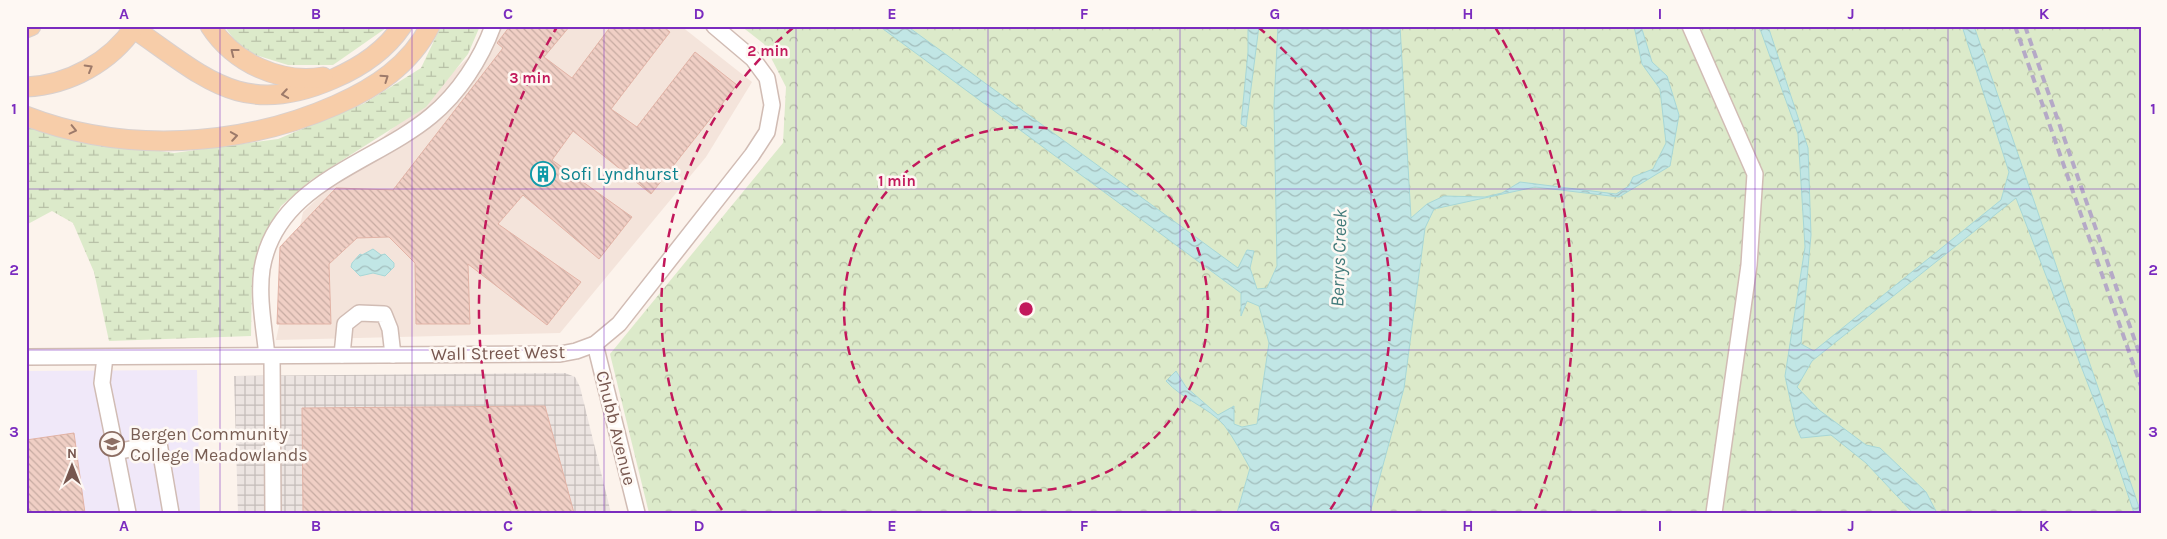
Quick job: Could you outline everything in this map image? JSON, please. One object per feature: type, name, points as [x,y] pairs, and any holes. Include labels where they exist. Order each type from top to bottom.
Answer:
[{"type":"main road","points":[[26,28],[31,26]]},
{"type":"main road","points":[[210,26],[225,45],[243,59],[265,70],[284,76],[320,77],[362,64]]},
{"type":"main road","points":[[26,87],[63,80],[89,69],[113,52],[133,27],[207,80],[230,90],[253,95],[276,96],[298,92],[335,78],[362,64],[385,47],[402,26]]},
{"type":"main road","points":[[26,116],[85,133],[140,139],[203,139],[261,130],[329,108],[376,84],[407,59],[430,26]]},
{"type":"street","points":[[273,513],[270,356],[261,279],[268,249],[282,220],[311,191],[431,117],[485,64],[494,26]]},
{"type":"street","name":"Wall Street West","points":[[26,357],[560,354],[576,351],[595,344],[626,316],[752,155],[767,132],[772,105],[767,78],[754,59],[714,26]]},
{"type":"street","points":[[1690,26],[1755,174],[1750,265],[1714,513]]},
{"type":"street","points":[[342,355],[346,324],[359,313],[384,314],[390,329],[393,355]]},
{"type":"street","name":"Chubb Avenue","points":[[595,344],[637,513]]},
{"type":"street","points":[[105,357],[102,383],[128,513]]},
{"type":"street","points":[[116,452],[159,443],[171,513]]},
{"type":"shaded area","name":"Sofi Lyndhurst","points":[[502,26],[681,26],[752,82],[706,157],[560,333],[276,340],[303,212]]},
{"type":"shaded area","name":"Bergen Community College Meadowlands","points":[[197,370],[200,513],[26,513],[26,371]]},
{"type":"shaded area","points":[[565,373],[575,377],[580,387],[611,513],[238,513],[234,376]]},
{"type":"green space","points":[[224,26],[389,26],[333,65],[288,65],[243,51]]},
{"type":"green space","points":[[441,26],[480,26],[468,54],[426,107],[311,180],[281,206],[263,237],[252,277],[251,336],[109,341],[94,272],[73,223],[52,211],[26,225],[26,125],[60,137],[174,153],[278,139],[365,103],[421,68]]},
{"type":"green space","points":[[741,26],[2141,26],[2141,513],[649,513],[610,354],[783,143],[786,87],[764,44]]},
{"type":"water","name":"Berrys Creek","points":[[879,26],[907,26],[1238,268],[1247,250],[1254,251],[1250,268],[1257,289],[1267,288],[1277,266],[1274,105],[1278,26],[1400,26],[1411,218],[1427,204],[1444,196],[1485,197],[1502,193],[1520,182],[1616,194],[1629,186],[1633,177],[1653,169],[1666,143],[1660,89],[1642,64],[1634,26],[1641,26],[1652,62],[1667,76],[1679,115],[1670,166],[1619,197],[1535,187],[1434,209],[1425,228],[1404,388],[1370,513],[1237,513],[1250,468],[1224,425],[1166,381],[1176,371],[1186,387],[1218,415],[1234,406],[1234,424],[1242,427],[1257,424],[1269,343],[1259,306],[1247,301],[1241,316],[1241,293]]},
{"type":"water","points":[[1248,26],[1259,26],[1246,127],[1241,124],[1248,52]]},
{"type":"water","points":[[1759,26],[1768,26],[1808,148],[1811,235],[1801,344],[1814,351],[2001,200],[2009,172],[1962,26],[1974,26],[2141,513],[2134,513],[2110,441],[2016,198],[1812,361],[1797,387],[1819,410],[1866,445],[1880,448],[1926,492],[1937,513],[1913,513],[1866,463],[1831,435],[1801,438],[1796,426],[1785,376],[1805,247],[1798,134]]},
{"type":"water","points":[[373,249],[381,255],[385,254],[394,263],[394,267],[385,276],[373,273],[360,276],[351,267],[352,263],[360,254],[362,255]]},
{"type":"building","name":"Sofi Lyndhurst","points":[[510,26],[570,26],[544,57],[572,78],[611,26],[663,26],[670,32],[611,109],[637,127],[695,52],[737,85],[651,194],[573,131],[552,160],[632,217],[599,259],[523,195],[498,224],[581,282],[547,325],[468,264],[470,324],[416,324],[415,263],[389,237],[357,238],[329,264],[331,324],[277,324],[280,247],[336,188],[393,190],[503,48],[497,43]]},
{"type":"building","points":[[545,406],[574,513],[303,513],[302,408]]},
{"type":"building","points":[[74,433],[85,513],[26,513],[26,440]]},
{"type":"railway","points":[[2015,26],[2141,386]]},
{"type":"railway","points":[[2025,26],[2141,358]]},
{"type":"place","name":"Sofi Lyndhurst","points":[[543,174]]},
{"type":"place","name":"Bergen Community College Meadowlands","points":[[112,444]]}]
